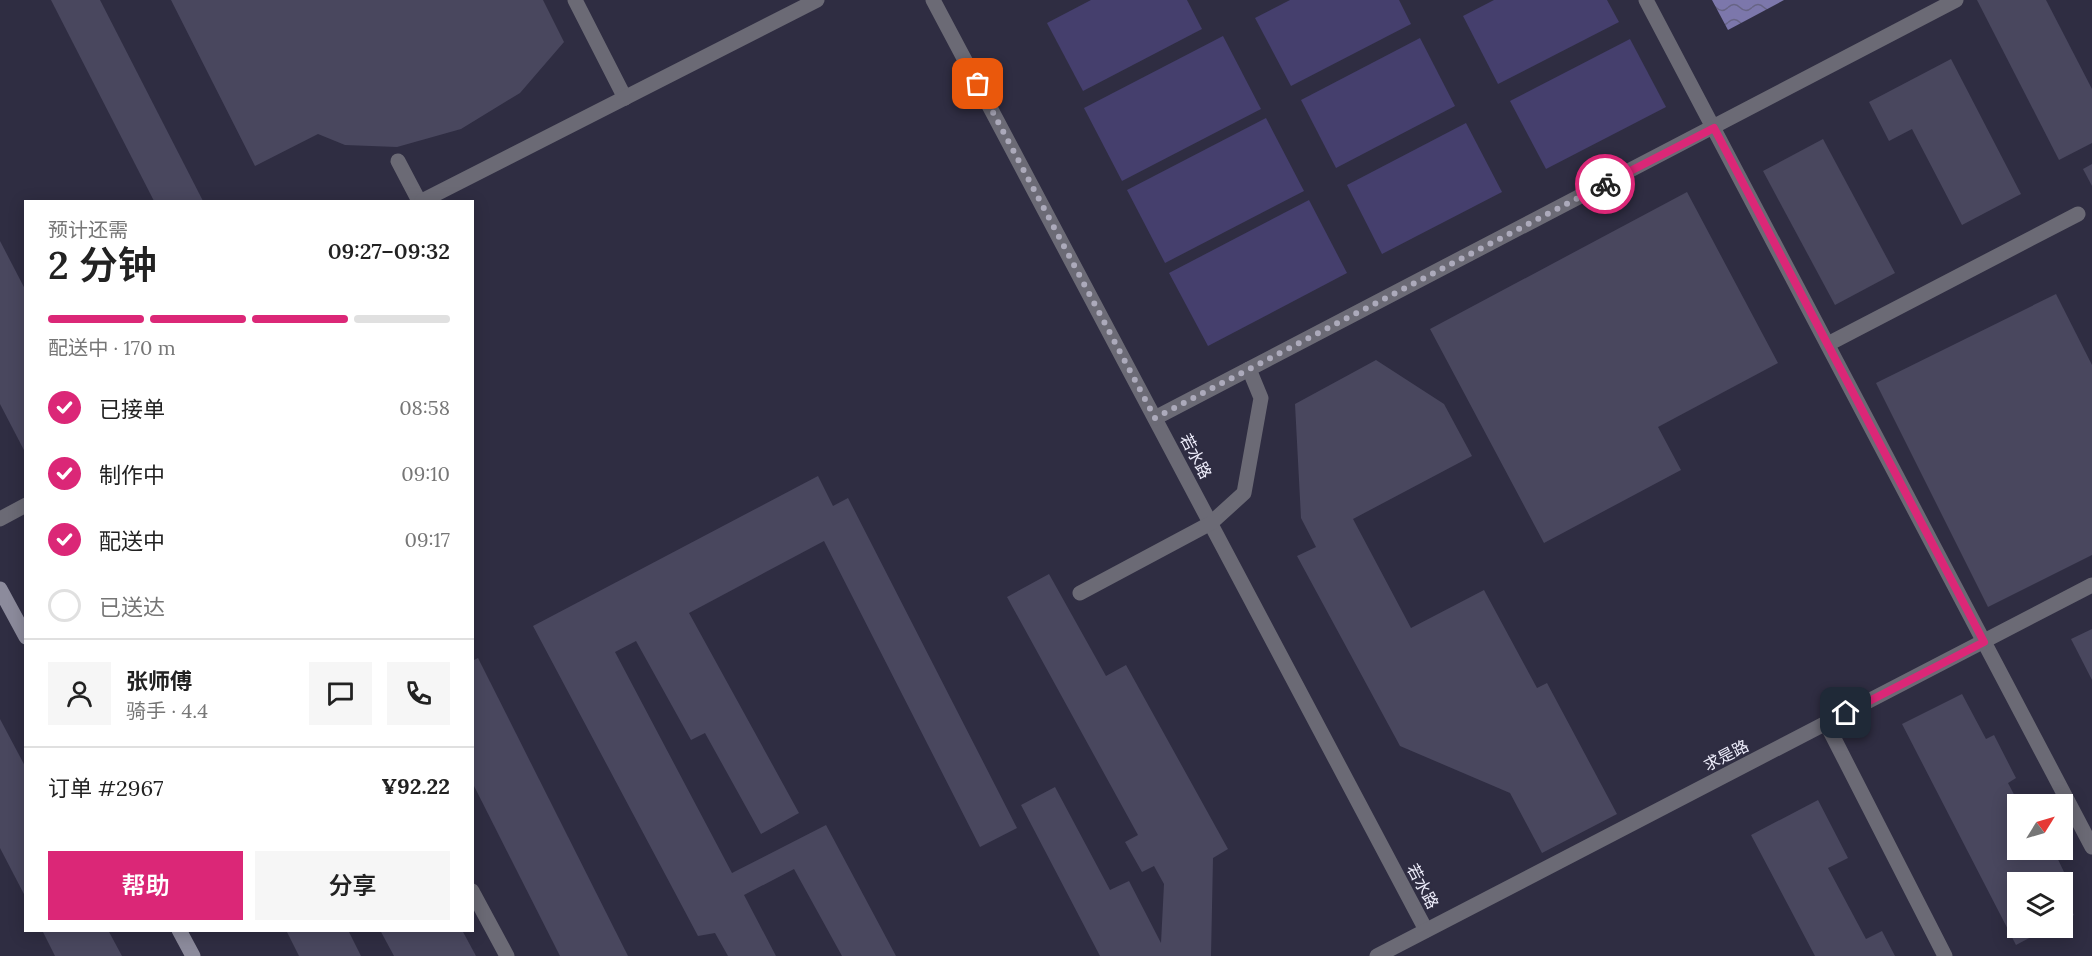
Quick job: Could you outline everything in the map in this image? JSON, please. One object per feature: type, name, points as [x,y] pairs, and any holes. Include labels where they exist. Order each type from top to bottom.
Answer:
[{"type":"street","points":[[0,589],[24,633]]},
{"type":"street","points":[[180,932],[193,956]]},
{"type":"lane","points":[[575,0],[625,98]]},
{"type":"lane","points":[[423,200],[817,0]]},
{"type":"lane","name":"若水路","points":[[933,0],[1426,930]]},
{"type":"lane","points":[[1647,0],[2092,847]]},
{"type":"lane","points":[[1155,418],[1956,0]]},
{"type":"lane","points":[[398,161],[420,200]]},
{"type":"lane","points":[[1828,344],[2078,214]]},
{"type":"lane","points":[[1080,593],[1211,523],[1244,493],[1261,398],[1249,369]]},
{"type":"lane","points":[[0,519],[24,506]]},
{"type":"lane","name":"求是路","points":[[1377,956],[2092,585]]},
{"type":"lane","points":[[1826,723],[1945,956]]},
{"type":"lane","points":[[474,895],[507,956]]},
{"type":"shaded area","points":[[1091,0],[1187,0],[1202,29],[1083,91],[1047,23]]},
{"type":"shaded area","points":[[1290,0],[1399,0],[1411,24],[1291,86],[1255,18]]},
{"type":"shaded area","points":[[1494,0],[1607,0],[1619,22],[1498,84],[1463,16]]},
{"type":"shaded area","points":[[1223,36],[1261,109],[1122,181],[1084,108]]},
{"type":"shaded area","points":[[1420,38],[1455,106],[1336,168],[1301,100]]},
{"type":"shaded area","points":[[1630,39],[1666,107],[1546,169],[1510,101]]},
{"type":"shaded area","points":[[1266,118],[1304,191],[1165,263],[1127,190]]},
{"type":"shaded area","points":[[1466,123],[1502,192],[1382,254],[1347,185]]},
{"type":"shaded area","points":[[1309,200],[1347,273],[1208,346],[1169,273]]},
{"type":"water","points":[[1712,0],[1784,0],[1728,30]]},
{"type":"building","points":[[51,0],[100,0],[202,200],[153,200]]},
{"type":"building","points":[[171,0],[543,0],[564,42],[520,93],[461,129],[397,147],[345,145],[318,134],[255,166]]},
{"type":"building","points":[[1977,0],[2046,0],[2092,89],[2092,143],[2059,160]]},
{"type":"building","points":[[1951,59],[2021,194],[1962,225],[1912,129],[1889,141],[1869,102]]},
{"type":"building","points":[[1823,139],[1895,273],[1835,305],[1763,171]]},
{"type":"building","points":[[2092,164],[2092,186],[2083,169]]},
{"type":"building","points":[[1687,192],[1778,363],[1658,427],[1681,470],[1544,543],[1430,329]]},
{"type":"building","points":[[0,241],[24,287],[24,450],[0,404]]},
{"type":"building","points":[[2056,294],[2092,365],[2092,555],[1988,607],[1876,383]]},
{"type":"building","points":[[1376,360],[1444,404],[1472,456],[1353,519],[1411,628],[1484,590],[1537,688],[1547,683],[1617,814],[1542,853],[1510,793],[1400,746],[1297,556],[1316,547],[1301,518],[1295,404]]},
{"type":"building","points":[[818,476],[833,506],[848,498],[1017,828],[980,847],[824,541],[689,613],[799,813],[761,834],[705,733],[691,740],[636,641],[615,652],[732,873],[826,825],[896,956],[842,956],[794,869],[744,895],[776,956],[728,956],[715,933],[698,936],[533,626]]},
{"type":"building","points":[[1049,574],[1106,676],[1126,665],[1228,849],[1213,858],[1211,956],[1100,956],[1021,805],[1055,787],[1110,890],[1129,881],[1161,943],[1164,884],[1154,866],[1142,872],[1125,842],[1138,835],[1007,597]]},
{"type":"building","points":[[2092,629],[2092,680],[2071,639]]},
{"type":"building","points":[[478,658],[628,956],[560,956],[474,786],[474,660]]},
{"type":"building","points":[[1962,694],[1986,739],[1994,735],[2016,778],[2008,783],[2014,794],[2007,794],[2007,860],[2058,860],[2064,872],[2007,872],[2007,928],[1902,724]]},
{"type":"building","points":[[0,719],[24,764],[24,894],[0,848]]},
{"type":"building","points":[[1818,800],[1848,858],[1828,868],[1866,939],[1882,931],[1895,956],[1815,956],[1751,835]]},
{"type":"building","points":[[43,932],[109,932],[122,956],[55,956]]},
{"type":"building","points":[[287,932],[349,932],[361,956],[299,956]]},
{"type":"building","points":[[381,932],[463,932],[476,956],[394,956]]},
{"type":"building","points":[[2012,938],[2029,938],[2016,945]]},
{"type":"way so far","points":[[978,84],[1155,418],[1605,184]]},
{"type":"route","points":[[1605,184],[1714,128],[1984,642],[1846,713]]}]
